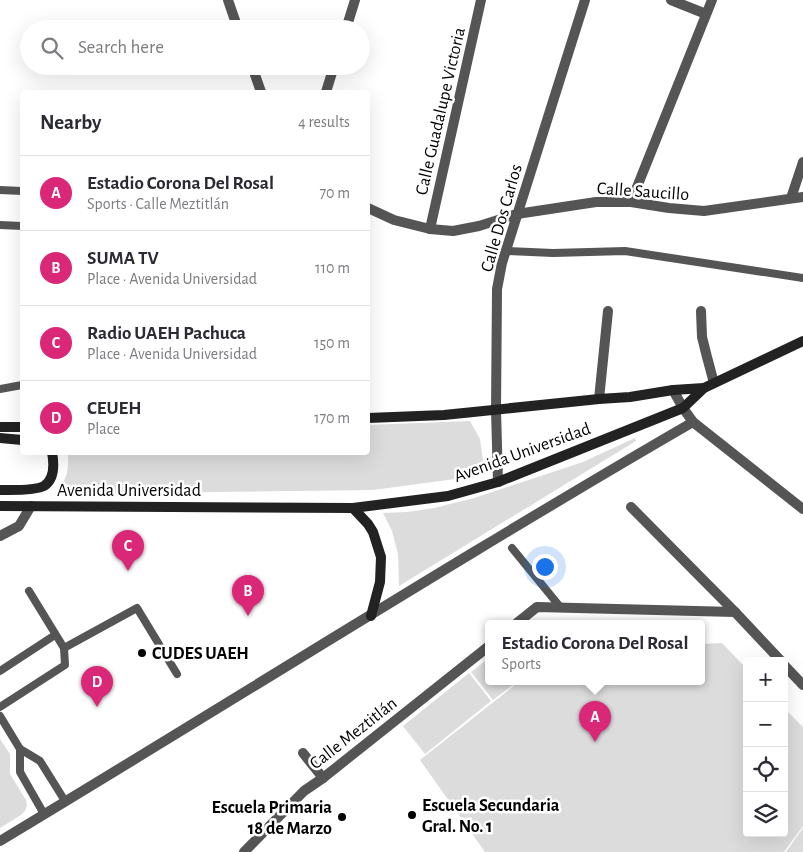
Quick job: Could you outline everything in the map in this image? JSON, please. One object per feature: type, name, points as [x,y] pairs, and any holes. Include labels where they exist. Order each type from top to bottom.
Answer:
[{"type":"main road","points":[[704,388],[803,341]]},
{"type":"main road","name":"Avenida Universidad","points":[[370,418],[444,415],[704,388]]},
{"type":"main road","name":"Avenida Universidad","points":[[0,506],[353,508],[448,496],[498,482],[683,408],[704,388]]},
{"type":"main road","points":[[0,427],[20,426]]},
{"type":"main road","points":[[0,438],[20,440]]},
{"type":"main road","points":[[0,490],[26,490],[44,486],[51,478],[54,461],[53,455]]},
{"type":"main road","points":[[353,508],[373,532],[381,557],[380,582],[370,616]]},
{"type":"street","points":[[228,0],[235,20]]},
{"type":"street","points":[[349,20],[355,0]]},
{"type":"street","name":"Calle Guadalupe Victoria","points":[[430,229],[481,0]]},
{"type":"street","name":"Calle Dos Carlos","points":[[498,482],[496,410],[497,289],[502,262],[586,0]]},
{"type":"street","points":[[670,0],[706,14]]},
{"type":"street","points":[[631,202],[712,0]]},
{"type":"street","points":[[255,75],[260,90]]},
{"type":"street","points":[[327,90],[331,75]]},
{"type":"street","points":[[790,198],[803,162]]},
{"type":"street","name":"Calle Saucillo","points":[[370,209],[394,220],[430,229],[453,230],[479,226],[517,214],[596,202],[631,202],[704,211],[803,197]]},
{"type":"street","points":[[598,399],[608,311]]},
{"type":"street","points":[[701,311],[702,337],[714,383]]},
{"type":"street","points":[[673,390],[693,422],[803,509]]},
{"type":"street","points":[[0,841],[501,535],[693,422]]},
{"type":"street","points":[[0,536],[18,526],[32,506]]},
{"type":"street","points":[[631,507],[777,657]]},
{"type":"street","points":[[521,620],[537,608],[735,612]]},
{"type":"street","name":"Calle Meztitlán","points":[[244,852],[304,792],[485,649]]},
{"type":"street","points":[[788,668],[803,685]]},
{"type":"street","points":[[303,753],[324,778]]},
{"type":"lane","points":[[0,190],[20,191]]},
{"type":"lane","points":[[0,225],[20,226]]},
{"type":"lane","points":[[506,251],[553,254],[625,251],[803,278]]},
{"type":"lane","points":[[0,389],[20,385]]},
{"type":"lane","points":[[512,548],[562,608]]},
{"type":"lane","points":[[0,706],[65,664],[64,648],[28,591]]},
{"type":"lane","points":[[64,648],[137,608],[177,674]]},
{"type":"lane","points":[[0,671],[55,635]]},
{"type":"lane","points":[[0,716],[20,749],[40,762],[65,801]]},
{"type":"lane","points":[[20,749],[20,772],[44,814]]},
{"type":"shaded area","points":[[470,421],[480,439],[483,461],[478,476],[373,490],[55,494],[66,475],[68,455],[370,455],[370,425]]},
{"type":"shaded area","points":[[635,438],[636,441],[399,586],[398,554],[392,531],[383,513],[434,508],[474,498],[583,462]]},
{"type":"shaded area","points":[[722,643],[743,665],[743,837],[788,837],[788,712],[803,727],[803,826],[784,852],[485,852],[420,760],[515,685],[705,685],[705,644]]},
{"type":"shaded area","points":[[485,661],[485,685],[513,685],[493,700],[471,672]]},
{"type":"shaded area","points":[[469,673],[491,701],[425,754],[403,726]]},
{"type":"shaded area","points":[[0,739],[10,754],[10,774],[26,800],[27,805],[21,815],[0,828]]},
{"type":"shaded area","points":[[803,828],[803,852],[786,852]]},
{"type":"place","name":"Radio UAEH Pachuca","points":[[128,571]]},
{"type":"place","name":"SUMA TV","points":[[248,616]]},
{"type":"place","name":"CUDES UAEH","points":[[142,653]]},
{"type":"place","name":"CEUEH","points":[[97,707]]},
{"type":"place","name":"Estadio Corona Del Rosal","points":[[595,742]]},
{"type":"place","name":"Escuela Secundaria Gral. No. 1","points":[[412,815]]},
{"type":"place","name":"Escuela Primaria 18 de Marzo","points":[[342,817]]}]
